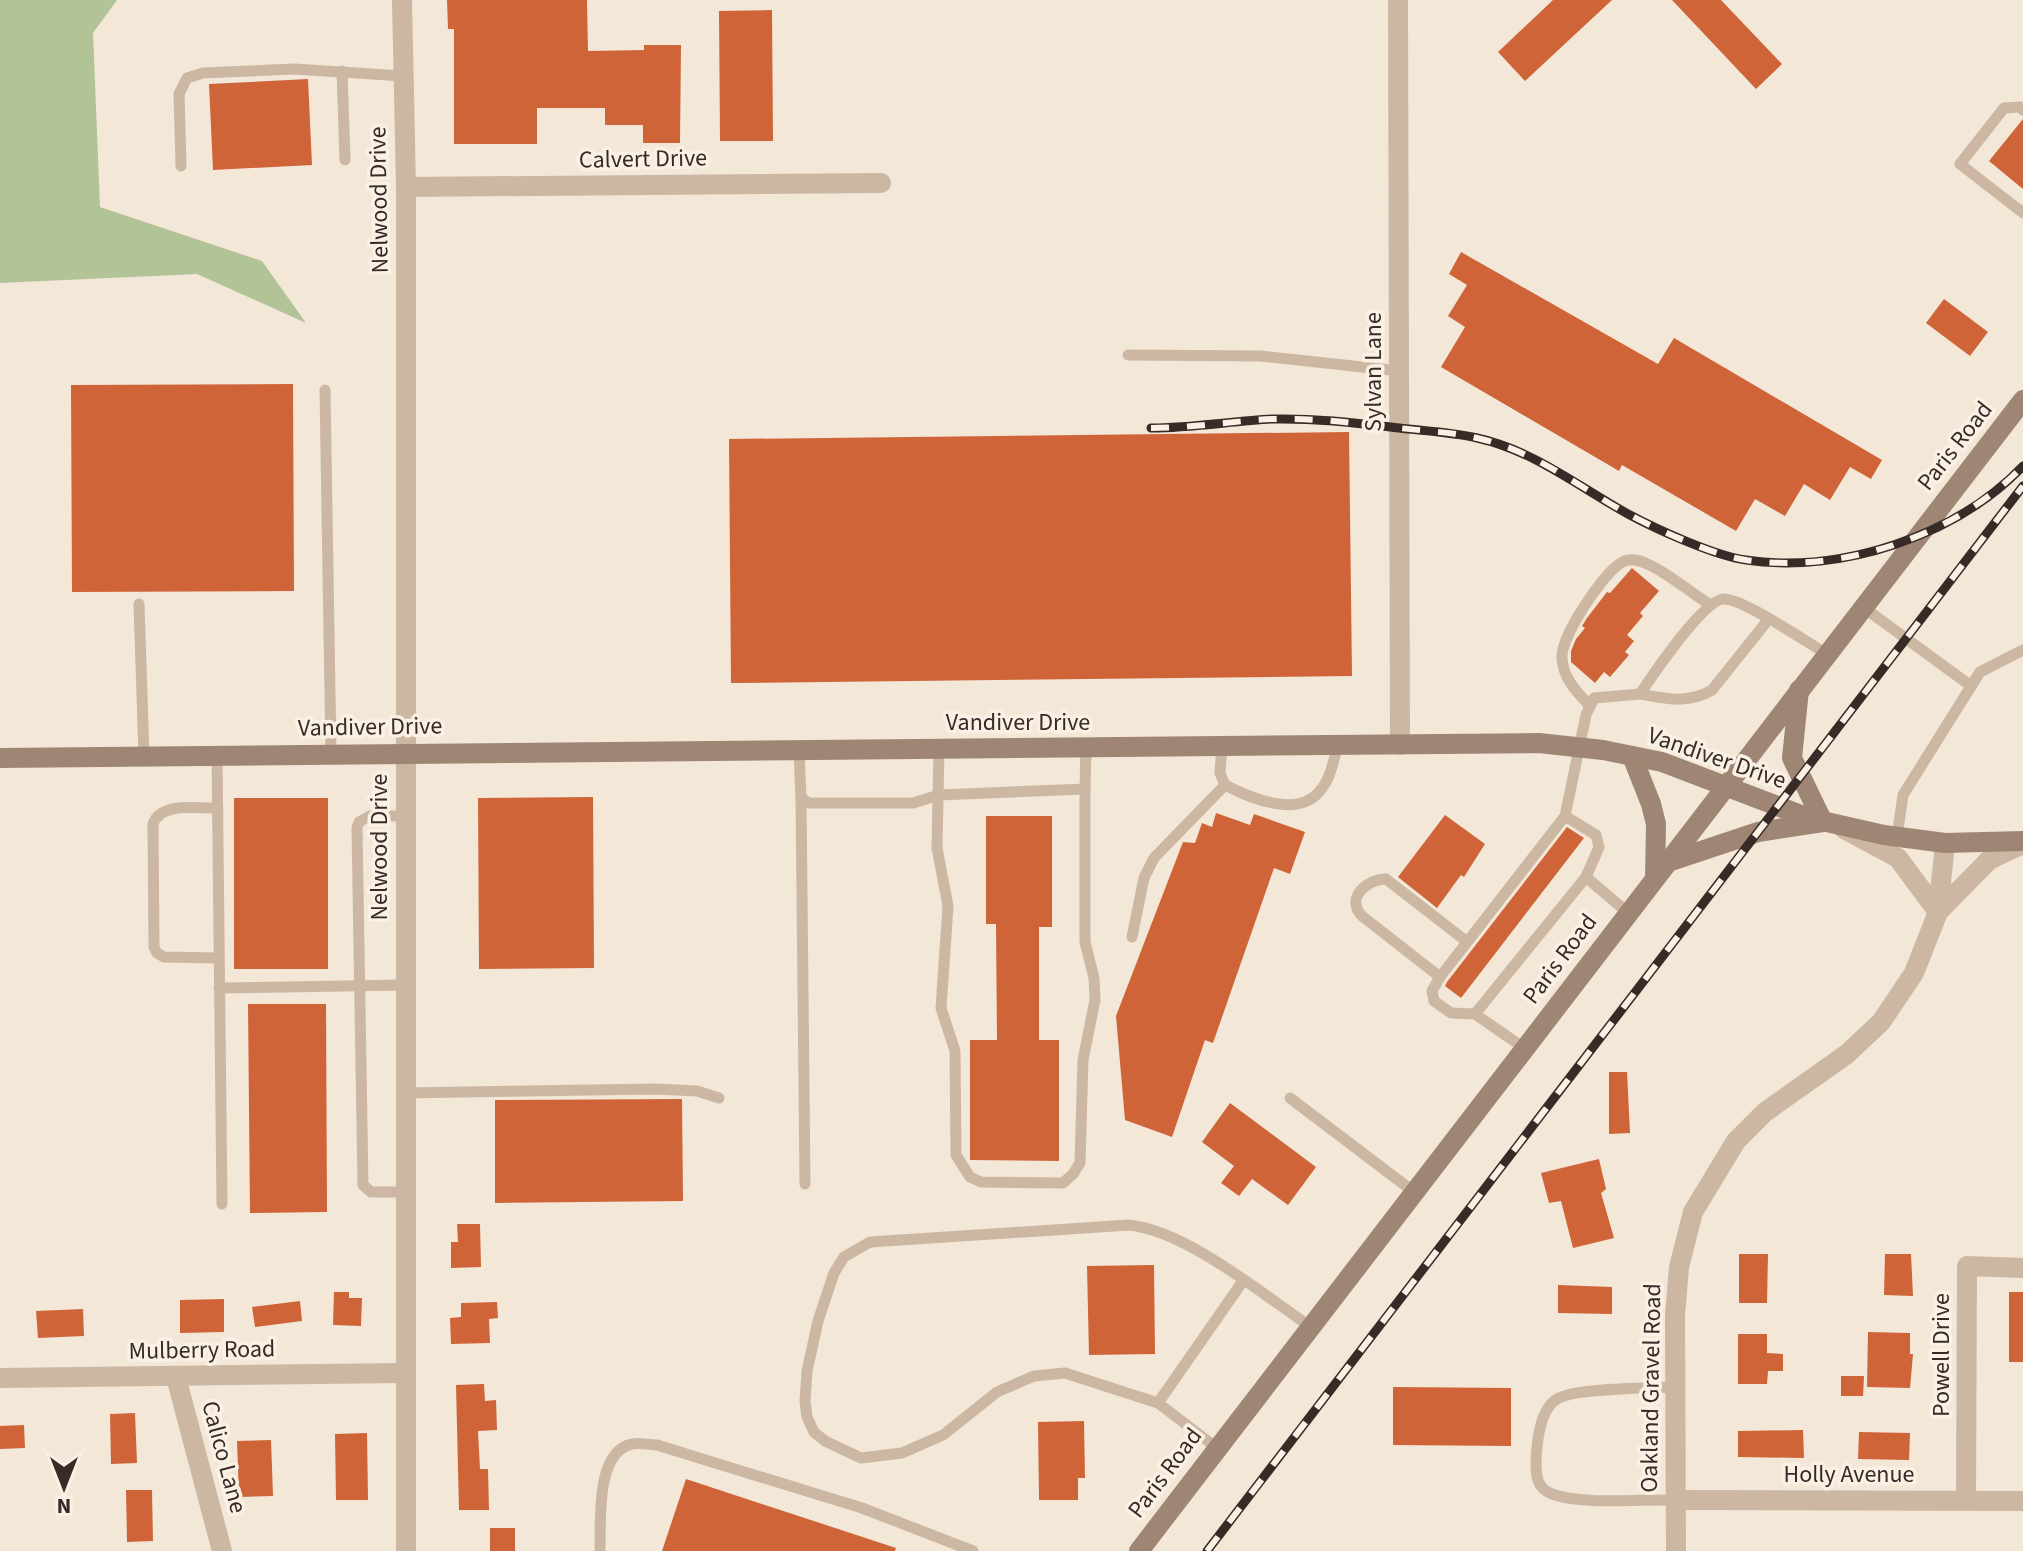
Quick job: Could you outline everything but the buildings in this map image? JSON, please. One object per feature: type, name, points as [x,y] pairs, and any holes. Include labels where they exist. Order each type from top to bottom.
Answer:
[{"type":"main road","name":"Paris Road","points":[[1139,1551],[2023,400]]},
{"type":"main road","points":[[1632,756],[1651,804],[1662,870],[1758,832],[1829,823],[1792,758],[1799,690]]},
{"type":"main road","name":"Vandiver Drive","points":[[0,758],[1539,743],[1662,762],[1829,823],[1945,843],[2023,843]]},
{"type":"street","name":"Nelwood Drive","points":[[402,0],[406,187],[406,1551]]},
{"type":"street","name":"Sylvan Lane","points":[[1398,0],[1400,745]]},
{"type":"street","name":"Calvert Drive","points":[[406,187],[881,183]]},
{"type":"street","points":[[1829,823],[1898,858],[1938,912],[1989,860],[2023,843]]},
{"type":"street","name":"Oakland Gravel Road","points":[[1676,1551],[1675,1316],[1679,1267],[1693,1212],[1736,1141],[1765,1112],[1847,1054],[1881,1022],[1914,973],[1938,912],[1945,843]]},
{"type":"street","name":"Powell Drive","points":[[1966,1500],[1967,1266],[2023,1268]]},
{"type":"street","name":"Mulberry Road","points":[[0,1378],[404,1373]]},
{"type":"street","name":"Calico Lane","points":[[176,1377],[222,1551]]},
{"type":"street","name":"Holly Avenue","points":[[1675,1500],[2023,1501]]},
{"type":"lane","points":[[181,166],[179,94],[187,78],[203,73],[294,69],[403,76]]},
{"type":"lane","points":[[342,71],[345,160]]},
{"type":"lane","points":[[2023,110],[2020,107],[2004,108],[1960,164],[2023,213]]},
{"type":"lane","points":[[1128,355],[1260,356],[1399,371]]},
{"type":"lane","points":[[325,390],[331,754]]},
{"type":"lane","points":[[1589,705],[1572,686],[1561,656],[1565,639],[1617,565],[1624,561],[1642,562],[1709,604]]},
{"type":"lane","points":[[1640,694],[1709,604],[1726,599],[1827,654]]},
{"type":"lane","points":[[139,604],[144,756]]},
{"type":"lane","points":[[1863,607],[1971,686]]},
{"type":"lane","points":[[1524,1048],[1475,1014],[1451,1013],[1434,1001],[1432,991],[1466,941],[1565,816],[1589,705],[1594,698],[1602,695],[1640,694],[1667,699],[1700,697],[1712,690],[1768,620]]},
{"type":"lane","points":[[1897,836],[1903,795],[1980,672],[2023,650]]},
{"type":"lane","points":[[1222,746],[1220,773],[1225,785],[1266,801],[1286,805],[1304,802],[1318,794],[1328,778],[1338,745]]},
{"type":"lane","points":[[939,748],[937,848],[948,906],[941,1008],[955,1051],[956,1155],[970,1177],[981,1182],[1063,1183],[1080,1163],[1083,1060],[1095,1000],[1094,978],[1085,942],[1086,747]]},
{"type":"lane","points":[[799,750],[805,1184]]},
{"type":"lane","points":[[217,755],[222,1204]]},
{"type":"lane","points":[[1132,937],[1144,878],[1154,858],[1225,785]]},
{"type":"lane","points":[[801,798],[809,803],[913,803],[939,795],[1085,789]]},
{"type":"lane","points":[[218,808],[166,810],[156,817],[153,824],[153,917],[154,947],[160,956],[219,958]]},
{"type":"lane","points":[[404,1192],[371,1192],[363,1185],[357,828],[359,822],[370,816],[405,816]]},
{"type":"lane","points":[[1475,1014],[1586,877],[1597,857],[1599,847],[1596,835],[1565,816]]},
{"type":"lane","points":[[1586,877],[1628,913]]},
{"type":"lane","points":[[1440,977],[1356,910],[1360,890],[1369,882],[1386,879],[1466,941]]},
{"type":"lane","points":[[219,988],[405,985]]},
{"type":"lane","points":[[404,1093],[656,1089],[697,1091],[719,1098]]},
{"type":"lane","points":[[1290,1098],[1414,1192]]},
{"type":"lane","points":[[1217,1448],[1158,1403],[1065,1373],[1034,1376],[997,1392],[943,1435],[902,1453],[861,1458],[825,1441],[814,1432],[807,1417],[807,1371],[834,1273],[844,1257],[870,1242],[1129,1225],[1151,1227],[1190,1245],[1311,1327]]},
{"type":"lane","points":[[1158,1403],[1243,1281]]},
{"type":"lane","points":[[1675,1387],[1575,1393],[1557,1398],[1548,1408],[1541,1426],[1536,1475],[1541,1488],[1553,1495],[1577,1499],[1675,1500]]},
{"type":"lane","points":[[600,1551],[601,1501],[606,1470],[616,1452],[632,1444],[657,1445],[862,1508],[973,1551]]},
{"type":"green space","points":[[0,0],[117,0],[93,33],[100,207],[262,261],[306,323],[197,274],[0,283]]},
{"type":"railway","points":[[1151,428],[1304,419],[1477,438],[1536,460],[1628,514],[1686,541],[1746,560],[1782,563],[1858,555],[1931,530],[1996,491],[2023,466]]},
{"type":"railway","points":[[1207,1551],[2023,486]]}]
